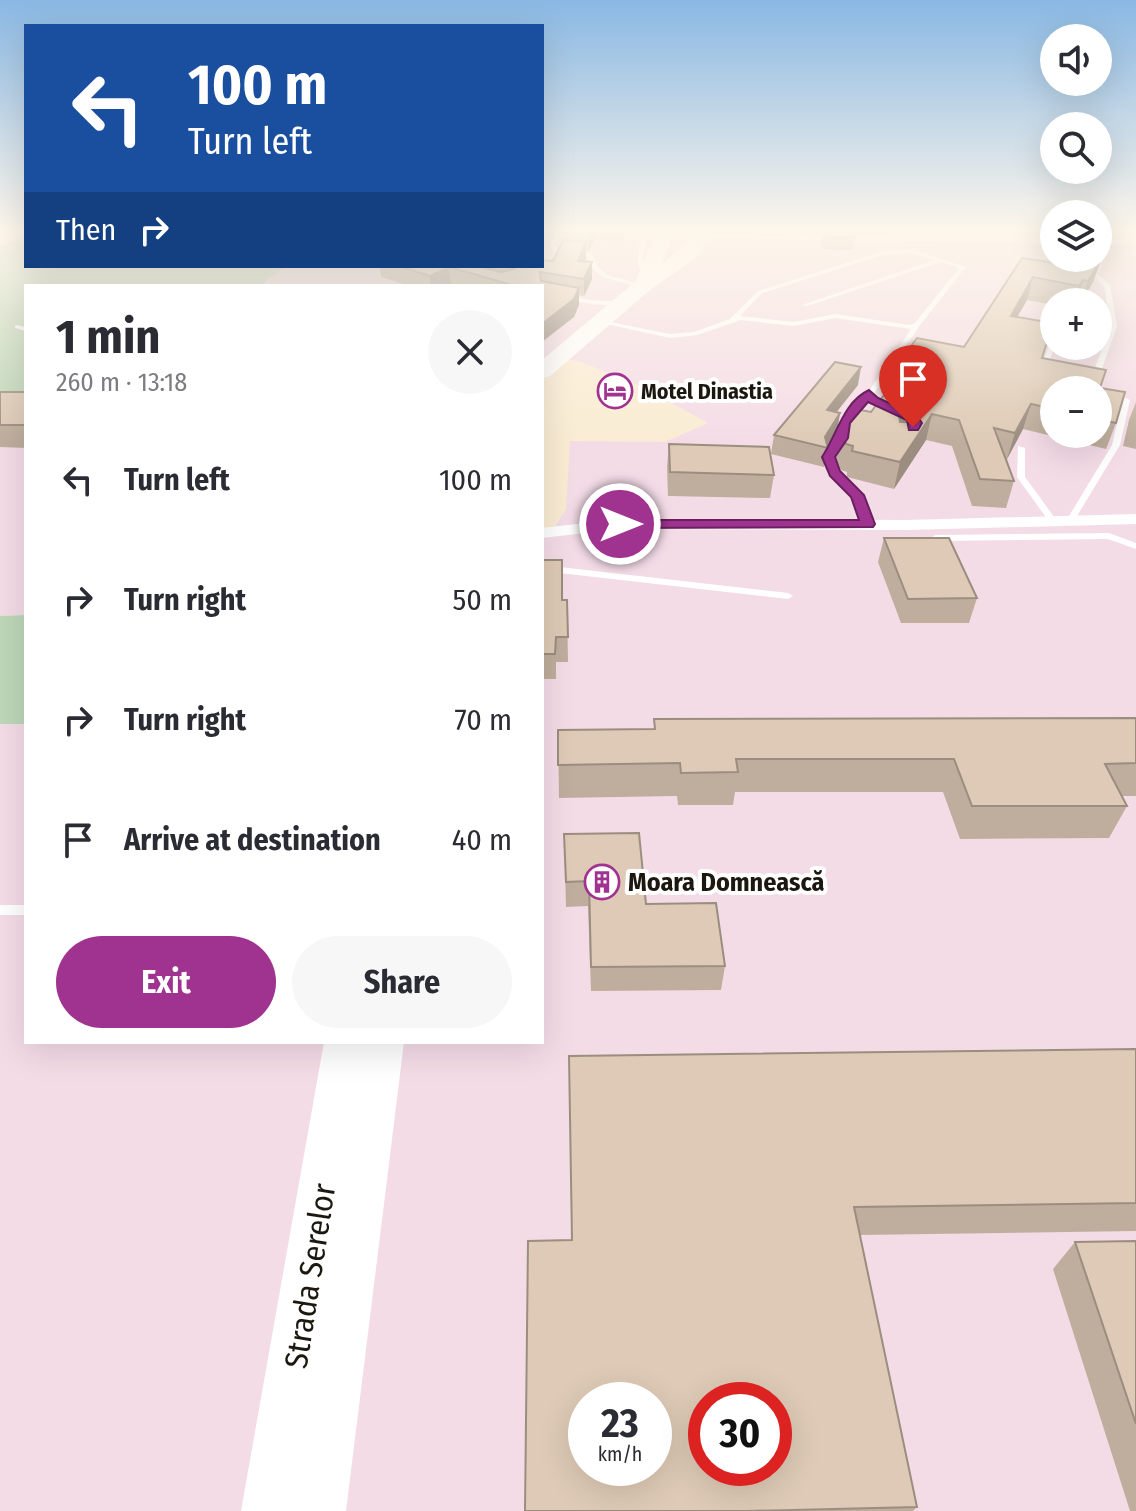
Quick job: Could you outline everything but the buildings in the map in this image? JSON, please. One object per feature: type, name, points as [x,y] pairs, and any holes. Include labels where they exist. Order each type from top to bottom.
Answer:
[{"type":"highway","points":[[544,369],[625,302]]},
{"type":"highway","name":"Strada Serelor","points":[[272,1511],[347,1044]]},
{"type":"highway","name":"Strada Serelor","points":[[315,1511],[381,1044]]},
{"type":"street","points":[[544,533],[620,524],[868,524],[1136,519]]},
{"type":"lane","points":[[587,302],[622,304]]},
{"type":"lane","points":[[733,320],[751,302]]},
{"type":"lane","points":[[805,305],[816,302]]},
{"type":"lane","points":[[868,524],[857,495],[834,473],[828,457],[842,438],[848,417],[936,302]]},
{"type":"lane","points":[[1100,376],[1114,326],[1110,302]]},
{"type":"lane","points":[[600,322],[681,336],[750,318],[794,324],[828,316],[902,327],[917,324]]},
{"type":"lane","points":[[17,327],[24,329]]},
{"type":"lane","points":[[869,393],[873,400],[911,417],[916,423],[899,444]]},
{"type":"lane","points":[[1021,448],[1021,477],[1062,521],[1116,445],[1126,403],[1112,394]]},
{"type":"lane","points":[[1031,522],[1041,537]]},
{"type":"lane","points":[[921,539],[1109,536],[1136,546]]},
{"type":"lane","points":[[544,568],[788,596]]},
{"type":"lane","points":[[0,910],[24,910]]},
{"type":"shaded area","points":[[544,302],[1040,302],[1040,360],[1112,360],[1112,302],[1136,302],[1136,1511],[0,1511],[0,724],[24,724],[24,1044],[544,1044],[544,535],[551,533],[566,509],[570,441],[665,442],[708,423],[638,385],[581,362],[549,356],[544,360]]},
{"type":"shaded area","points":[[0,408],[24,408],[24,615],[0,616]]},
{"type":"green space","points":[[0,302],[24,302],[24,408],[0,408]]},
{"type":"green space","points":[[24,615],[24,724],[0,724],[0,616]]},
{"type":"place","name":"Motel Dinastia","points":[[615,391]]},
{"type":"place","name":"Moara Domnească","points":[[602,882]]},
{"type":"route","points":[[620,524],[868,524],[857,495],[834,473],[828,457],[842,438],[844,423],[869,393],[873,400],[911,417],[916,423],[913,427]]}]
